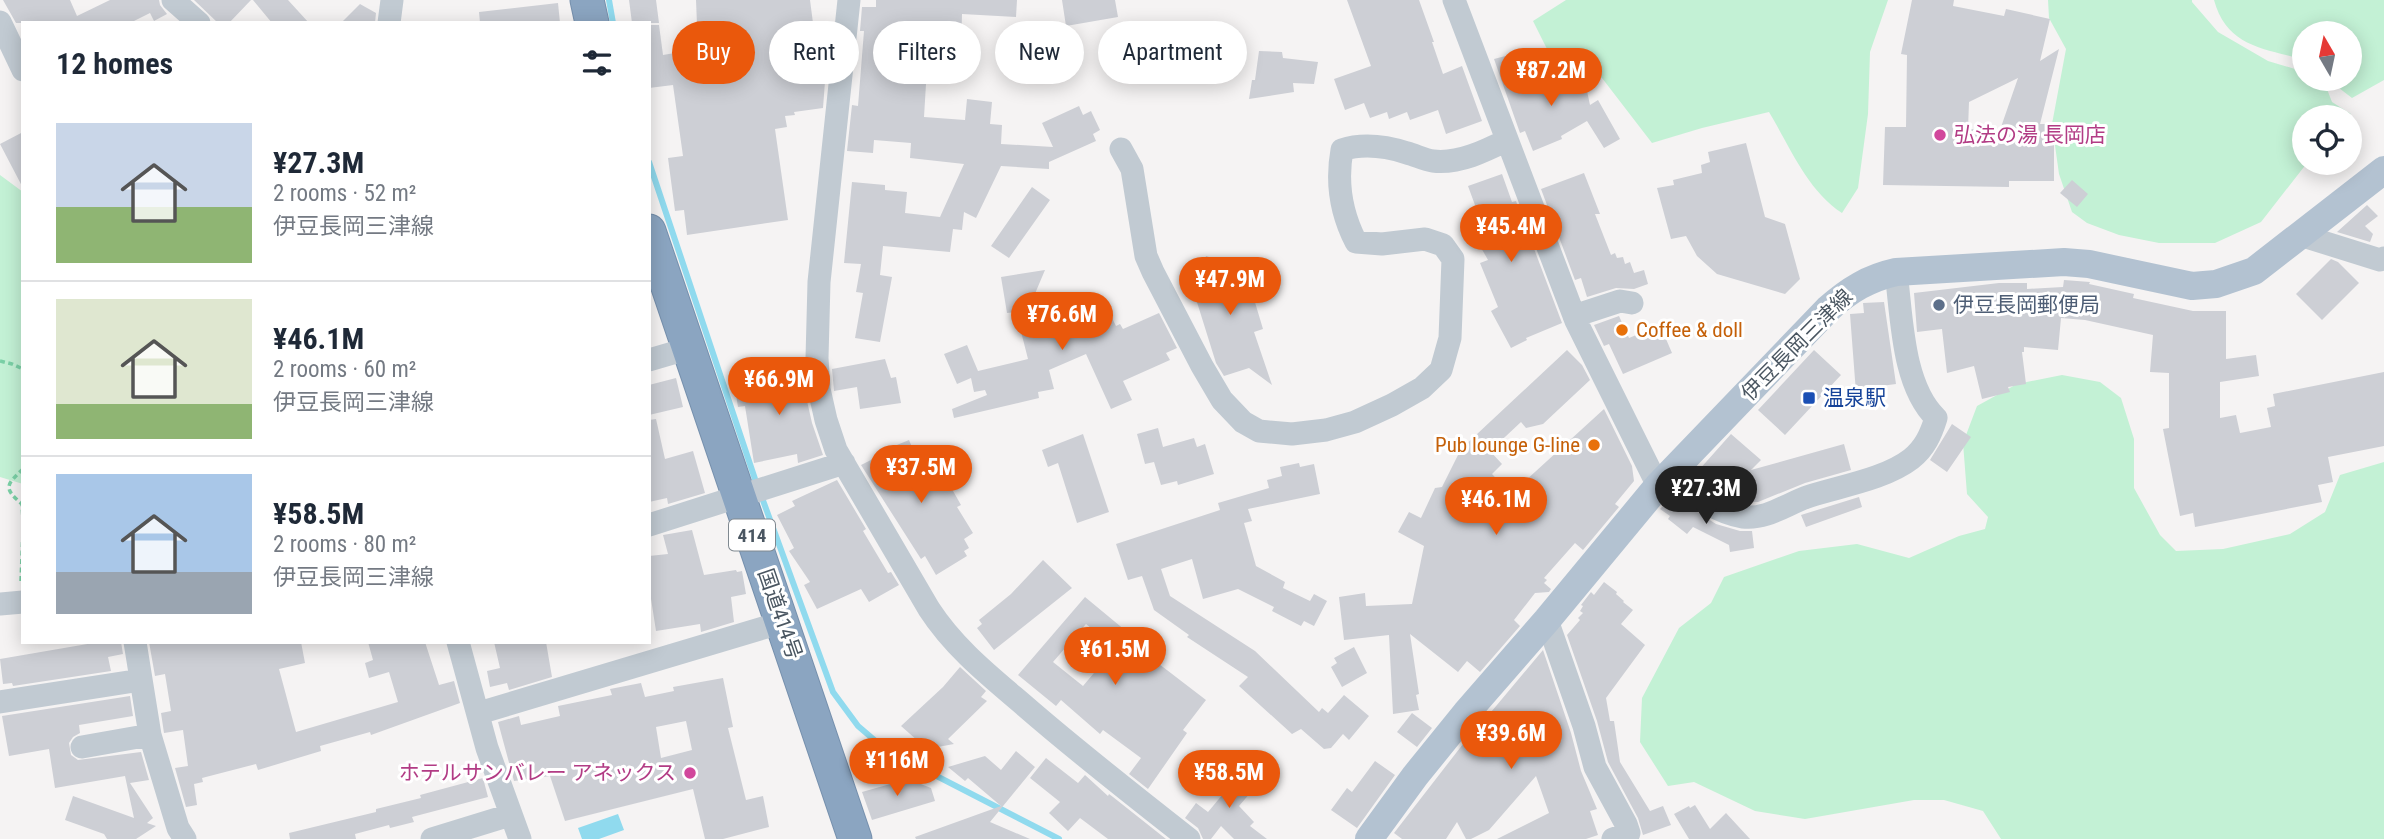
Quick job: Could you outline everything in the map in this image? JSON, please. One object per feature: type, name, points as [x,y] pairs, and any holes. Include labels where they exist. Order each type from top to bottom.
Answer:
[{"type":"highway","points":[[587,0],[592,21]]},
{"type":"highway","name":"国道414号","points":[[651,239],[743,495],[855,839]]},
{"type":"main road","name":"伊豆長岡三津線","points":[[1369,839],[1466,713],[1663,480],[1828,309],[1850,290],[1875,276],[1896,272],[2064,262],[2089,264],[2192,286],[2216,284],[2254,271],[2384,170]]},
{"type":"street","points":[[173,0],[197,21]]},
{"type":"street","points":[[389,21],[392,0]]},
{"type":"street","points":[[849,0],[821,254],[817,329],[819,389],[836,450],[940,627],[968,658],[1095,766],[1189,839]]},
{"type":"street","points":[[1460,1],[1507,140],[1574,316],[1663,480],[1726,513],[1745,517],[1767,514],[1806,497],[1890,471],[1912,458],[1927,443],[1936,418],[1919,398],[1910,374],[1896,272]]},
{"type":"street","points":[[0,22],[21,66]]},
{"type":"street","points":[[1121,149],[1132,169],[1146,256],[1222,400],[1243,422],[1259,431],[1292,434],[1326,430],[1355,422],[1422,388],[1441,370],[1450,338],[1453,259],[1443,245],[1425,239],[1382,244],[1356,242],[1347,225],[1340,197],[1338,172],[1342,150],[1360,144],[1401,151],[1433,161],[1458,160],[1507,140]]},
{"type":"street","points":[[2300,235],[2380,260],[2384,258]]},
{"type":"street","points":[[1574,316],[1620,301],[1632,303]]},
{"type":"street","points":[[651,359],[690,348]]},
{"type":"street","points":[[651,523],[844,463]]},
{"type":"street","points":[[1547,620],[1584,726],[1595,767],[1629,833],[1613,839]]},
{"type":"street","points":[[479,713],[783,622]]},
{"type":"street","points":[[135,644],[150,734],[174,816],[185,839]]},
{"type":"street","points":[[459,644],[487,748],[520,839]]},
{"type":"street","points":[[0,702],[141,680]]},
{"type":"street","points":[[82,747],[150,734]]},
{"type":"street","points":[[435,838],[510,815]]},
{"type":"path","points":[[0,361],[21,368]]},
{"type":"path","points":[[21,470],[9,482],[8,489],[21,503]]},
{"type":"path","points":[[14,603],[21,547]]},
{"type":"green space","points":[[1566,0],[1888,0],[1870,52],[1868,114],[1858,188],[1842,213],[1809,180],[1769,112],[1652,143],[1602,78],[1552,59],[1533,21]]},
{"type":"green space","points":[[2048,0],[2192,0],[2218,32],[2268,61],[2292,68],[2292,91],[2328,91],[2332,102],[2337,105],[2292,105],[2292,175],[2298,175],[2261,222],[2215,243],[2159,243],[2119,235],[2087,223],[2072,212],[2059,174],[2052,124],[2066,49],[2049,18]]},
{"type":"green space","points":[[2214,0],[2384,0],[2384,80],[2352,98],[2343,91],[2362,91],[2362,21],[2292,21],[2292,56],[2249,43],[2228,28]]},
{"type":"green space","points":[[0,175],[21,191],[21,483],[0,477]]},
{"type":"green space","points":[[2062,375],[2100,382],[2121,398],[2134,439],[2134,488],[2160,535],[2176,551],[2223,549],[2290,534],[2325,512],[2340,475],[2384,462],[2384,839],[2001,839],[1983,811],[1944,800],[1914,800],[1805,819],[1755,811],[1694,782],[1668,786],[1640,742],[1642,698],[1679,628],[1711,603],[1724,577],[1799,551],[1857,544],[1909,558],[1959,536],[1985,529],[1988,517],[1967,494],[1963,443],[1977,406],[2017,384]]},
{"type":"water","points":[[618,814],[624,830],[599,839],[582,839],[578,828]]},
{"type":"building","points":[[3,0],[70,0],[77,16],[110,0],[159,0],[167,14],[154,21],[150,13],[134,21],[16,23]]},
{"type":"building","points":[[194,0],[251,0],[231,21],[216,21]]},
{"type":"building","points":[[253,0],[288,0],[307,21],[270,21]]},
{"type":"building","points":[[629,0],[656,0],[659,23],[632,21]]},
{"type":"building","points":[[696,0],[810,0],[813,21],[769,21],[769,84],[825,84],[823,108],[794,112],[795,115],[785,116],[787,127],[775,129],[788,220],[687,235],[684,210],[675,211],[668,158],[683,156],[673,85],[651,88],[651,25],[659,25],[663,55],[672,53],[672,84],[755,84],[755,21],[697,21]]},
{"type":"building","points":[[876,0],[1017,0],[1016,17],[962,14],[962,21],[873,21],[873,84],[926,84],[924,117],[965,120],[967,99],[992,102],[990,124],[1002,125],[1001,144],[1053,147],[1042,123],[1079,106],[1083,115],[1091,111],[1100,130],[1093,134],[1096,141],[1049,162],[1049,169],[1001,166],[976,218],[964,212],[962,230],[953,229],[950,252],[883,246],[880,275],[892,277],[880,342],[855,338],[863,293],[856,292],[861,264],[844,263],[852,182],[885,185],[885,190],[907,192],[905,213],[940,217],[964,164],[910,158],[911,143],[874,140],[873,153],[847,151],[852,105],[858,106],[864,31],[860,31],[862,7],[876,7]]},
{"type":"building","points":[[1062,0],[1115,0],[1118,17],[1084,23],[1065,21]]},
{"type":"building","points":[[1347,0],[1419,0],[1443,74],[1462,66],[1482,121],[1446,134],[1438,110],[1410,120],[1407,112],[1389,119],[1387,112],[1370,118],[1364,103],[1345,110],[1334,79],[1371,66]]},
{"type":"building","points":[[1912,0],[1954,0],[1953,6],[2004,16],[2006,9],[2050,19],[2040,61],[2059,49],[2040,124],[2054,124],[2054,181],[2009,181],[2009,187],[1883,185],[1885,127],[1906,127],[1907,55],[1901,54]],"holes":[[[2018,78],[2000,130],[1968,129],[1969,102]]]},
{"type":"building","points":[[558,3],[560,21],[480,21],[479,12]]},
{"type":"building","points":[[360,4],[376,13],[375,21],[343,21]]},
{"type":"building","points":[[1259,51],[1282,52],[1283,58],[1318,62],[1314,84],[1293,83],[1294,92],[1249,99]]},
{"type":"building","points":[[1517,53],[1528,89],[1560,84],[1587,91],[1590,105],[1598,100],[1620,139],[1604,148],[1587,121],[1561,136],[1562,139],[1533,151],[1525,131],[1520,133],[1494,59]]},
{"type":"building","points":[[21,133],[21,184],[0,144]]},
{"type":"building","points":[[1746,143],[1765,217],[1785,224],[1800,279],[1785,294],[1717,274],[1697,256],[1686,236],[1671,239],[1657,188],[1674,185],[1673,180],[1702,173],[1701,165],[1710,162],[1708,152]]},
{"type":"building","points":[[1584,173],[1600,214],[1595,214],[1611,255],[1615,253],[1617,258],[1623,257],[1625,264],[1630,262],[1634,273],[1644,270],[1648,284],[1634,289],[1616,288],[1587,297],[1581,278],[1575,280],[1541,189]]},
{"type":"building","points":[[1502,174],[1512,202],[1516,201],[1562,323],[1526,338],[1527,340],[1511,348],[1491,311],[1498,307],[1480,263],[1488,260],[1467,223],[1479,216],[1468,186]]},
{"type":"building","points":[[2072,180],[2088,194],[2077,207],[2060,193]]},
{"type":"building","points":[[1032,187],[1050,200],[1009,258],[991,246]]},
{"type":"building","points":[[2367,205],[2378,216],[2365,226],[2373,234],[2370,242],[2337,232]]},
{"type":"building","points":[[1206,256],[1245,269],[1263,329],[1254,332],[1272,385],[1249,368],[1224,376],[1216,363],[1191,283],[1199,280]]},
{"type":"building","points":[[2331,259],[2338,262],[2359,283],[2322,320],[2296,294]]},
{"type":"building","points":[[1045,270],[1023,322],[1047,316],[1051,329],[1105,304],[1116,326],[1120,324],[1123,329],[1159,313],[1177,348],[1166,353],[1170,360],[1123,381],[1132,400],[1111,409],[1086,354],[1049,370],[1054,389],[1038,392],[1039,398],[954,418],[952,409],[987,395],[985,390],[974,392],[971,378],[957,384],[944,354],[967,345],[978,371],[1028,359],[1016,312],[1007,313],[1001,277]]},
{"type":"building","points":[[2064,280],[2090,282],[2089,284],[2134,294],[2133,298],[2193,311],[2226,311],[2226,359],[2256,355],[2259,376],[2220,382],[2220,418],[2236,415],[2240,433],[2271,427],[2267,408],[2275,406],[2273,394],[2384,372],[2384,446],[2328,457],[2333,482],[2318,485],[2322,502],[2195,527],[2193,513],[2180,516],[2163,429],[2169,428],[2169,373],[2150,372],[2153,335],[2085,320],[2061,318],[2058,350],[2024,347],[2022,352],[2026,384],[2008,387],[2010,392],[1982,399],[1974,366],[1947,373],[1942,329],[1917,332],[1914,293],[1999,283],[2027,283],[2027,289],[2063,287]]},
{"type":"building","points":[[1884,302],[1896,384],[1881,386],[1881,390],[1856,393],[1850,314],[1864,313],[1863,303]]},
{"type":"building","points":[[1619,316],[1629,338],[1660,325],[1672,353],[1623,374],[1609,344],[1604,346],[1594,325]]},
{"type":"building","points":[[1567,350],[1582,365],[1590,380],[1543,424],[1526,428],[1521,422],[1490,451],[1502,464],[1492,474],[1511,494],[1604,409],[1632,466],[1634,481],[1615,504],[1619,507],[1583,550],[1575,543],[1544,578],[1547,580],[1544,583],[1551,589],[1549,592],[1535,593],[1514,620],[1520,626],[1480,672],[1467,661],[1458,672],[1410,634],[1419,710],[1393,714],[1389,635],[1344,640],[1339,597],[1365,593],[1366,606],[1412,604],[1424,546],[1398,532],[1409,512],[1421,518],[1435,488],[1442,487],[1461,449]]},
{"type":"building","points":[[1814,350],[1841,375],[1785,435],[1758,410]]},
{"type":"building","points":[[885,359],[891,378],[896,377],[901,403],[860,409],[857,387],[834,391],[832,369]]},
{"type":"building","points":[[804,370],[805,392],[823,455],[798,463],[797,454],[754,463],[745,406],[738,407],[734,383]]},
{"type":"building","points":[[676,378],[683,407],[651,415],[651,384]]},
{"type":"building","points":[[656,419],[665,459],[693,451],[705,493],[668,504],[667,498],[651,502],[651,420]]},
{"type":"building","points":[[1952,424],[1971,437],[1947,472],[1930,460]]},
{"type":"building","points":[[1158,428],[1163,447],[1194,438],[1197,447],[1205,444],[1214,474],[1178,485],[1177,481],[1161,485],[1154,462],[1145,464],[1137,434]]},
{"type":"building","points":[[1083,434],[1109,512],[1077,523],[1058,463],[1048,467],[1042,450]]},
{"type":"building","points":[[1731,434],[1761,460],[1751,470],[1844,444],[1851,470],[1805,483],[1758,502],[1736,501],[1719,494],[1691,475],[1698,471]]},
{"type":"building","points":[[909,440],[918,461],[932,454],[961,505],[957,507],[973,533],[964,539],[969,548],[964,551],[967,556],[936,575],[925,556],[921,559],[861,465]]},
{"type":"building","points":[[1299,463],[1300,467],[1314,464],[1320,494],[1248,509],[1252,521],[1244,523],[1256,566],[1285,582],[1283,588],[1310,601],[1314,594],[1327,601],[1314,626],[1304,621],[1301,626],[1272,611],[1274,607],[1238,589],[1203,599],[1192,559],[1161,569],[1170,596],[1255,651],[1319,712],[1322,708],[1328,713],[1344,695],[1369,716],[1349,740],[1343,734],[1331,748],[1324,749],[1301,729],[1292,734],[1239,686],[1248,677],[1187,637],[1189,635],[1154,610],[1142,576],[1128,580],[1116,544],[1220,510],[1218,503],[1269,488],[1267,480],[1282,476],[1280,467]]},
{"type":"building","points":[[837,480],[866,529],[863,531],[888,573],[891,572],[899,585],[869,602],[861,589],[817,609],[804,585],[810,582],[789,551],[794,548],[777,515],[795,506],[792,501]]},
{"type":"building","points":[[1672,496],[1716,524],[1740,531],[1752,531],[1754,548],[1730,552],[1729,545],[1693,527],[1687,534],[1660,509]]},
{"type":"building","points":[[1859,497],[1862,507],[1806,527],[1801,515]]},
{"type":"building","points":[[692,530],[704,575],[742,571],[746,594],[731,597],[734,622],[701,632],[700,624],[656,631],[651,599],[651,556],[668,554],[663,535]]},
{"type":"building","points":[[1043,560],[1072,588],[994,650],[977,628],[982,624],[979,620],[1011,594]]},
{"type":"building","points":[[1604,582],[1633,610],[1621,624],[1645,645],[1606,698],[1610,721],[1614,721],[1620,762],[1650,811],[1663,806],[1671,825],[1643,835],[1638,818],[1608,762],[1597,721],[1567,635],[1580,620],[1578,618],[1583,613],[1580,611],[1583,606],[1581,605],[1591,592],[1594,595]]},
{"type":"building","points":[[1085,597],[1149,650],[1146,654],[1206,700],[1183,730],[1187,733],[1148,789],[1129,774],[1141,758],[1103,730],[1100,734],[1061,700],[1056,706],[1018,675]],"holes":[[[1086,624],[1115,648],[1083,686],[1053,662]]]},
{"type":"building","points":[[87,644],[121,644],[123,654],[108,657],[111,671],[13,686],[12,683],[3,684],[0,659]]},
{"type":"building","points":[[149,644],[301,644],[305,663],[279,669],[296,732],[398,702],[389,672],[369,678],[365,663],[373,660],[369,644],[426,644],[439,685],[454,681],[460,703],[371,735],[370,732],[320,746],[321,751],[258,770],[256,764],[202,778],[203,782],[194,784],[197,805],[186,807],[175,768],[188,766],[183,730],[164,733],[161,713],[171,711],[165,674],[155,676]]},
{"type":"building","points":[[494,644],[546,644],[552,677],[509,690],[507,683],[490,687],[487,671],[500,668]]},
{"type":"building","points":[[1354,647],[1367,673],[1342,687],[1331,667],[1337,663],[1334,658]]},
{"type":"building","points":[[1543,650],[1581,771],[1597,809],[1590,811],[1598,835],[1586,839],[1497,839],[1549,813],[1536,776],[1489,830],[1471,839],[1466,839],[1457,822],[1446,839],[1402,839],[1394,833],[1470,735]]},
{"type":"building","points":[[960,667],[986,691],[981,697],[987,701],[948,739],[954,744],[927,749],[901,726],[943,687]]},
{"type":"building","points":[[723,678],[733,727],[728,728],[746,800],[763,796],[769,827],[723,839],[705,839],[693,789],[565,821],[550,776],[514,781],[498,722],[519,716],[521,725],[560,716],[558,706],[612,695],[610,689],[641,683],[645,697],[674,691],[673,687]],"holes":[[[686,721],[692,750],[661,758],[656,727]]]},
{"type":"building","points":[[130,696],[133,716],[79,725],[80,733],[69,743],[71,755],[78,760],[141,752],[149,780],[130,783],[153,818],[147,823],[156,826],[136,839],[107,839],[104,834],[65,820],[73,796],[134,818],[125,776],[55,788],[49,749],[9,756],[2,716]]},
{"type":"building","points":[[1412,713],[1432,728],[1417,747],[1397,732]]},
{"type":"building","points":[[1016,751],[1035,767],[990,822],[1030,839],[916,839],[915,837],[1001,806],[968,778],[965,781],[948,767],[985,756],[1001,770]]},
{"type":"building","points":[[1046,758],[1078,783],[1085,775],[1108,796],[1109,794],[1166,839],[1108,839],[1080,818],[1068,831],[1049,813],[1060,802],[1030,778]]},
{"type":"building","points":[[1375,761],[1395,775],[1357,828],[1331,810],[1347,788],[1352,792]]},
{"type":"building","points":[[1248,764],[1264,777],[1239,806],[1254,822],[1250,826],[1267,839],[1234,839],[1221,826],[1211,839],[1203,839],[1198,828],[1185,818],[1196,803],[1208,812]]},
{"type":"building","points":[[483,778],[488,797],[412,817],[414,822],[355,834],[356,839],[290,839],[289,833],[376,812],[376,809],[421,798],[420,795]]},
{"type":"building","points":[[908,779],[931,788],[935,801],[872,820],[862,792]]},
{"type":"building","points":[[1695,805],[1710,829],[1726,813],[1750,839],[1689,839],[1674,814]]},
{"type":"waterway","points":[[609,0],[613,21]]},
{"type":"waterway","points":[[651,168],[757,485]]},
{"type":"waterway","points":[[761,495],[833,692],[858,726],[886,750],[1059,839]]},
{"type":"place","name":"弘法の湯 長岡店","points":[[1940,135]]},
{"type":"place","name":"伊豆長岡郵便局","points":[[1939,305]]},
{"type":"place","name":"Coffee & doll","points":[[1622,330]]},
{"type":"place","name":"温泉駅","points":[[1809,398]]},
{"type":"place","name":"Pub lounge G-line","points":[[1594,445]]},
{"type":"place","name":"ホテルサンバレー アネックス","points":[[690,773]]}]
